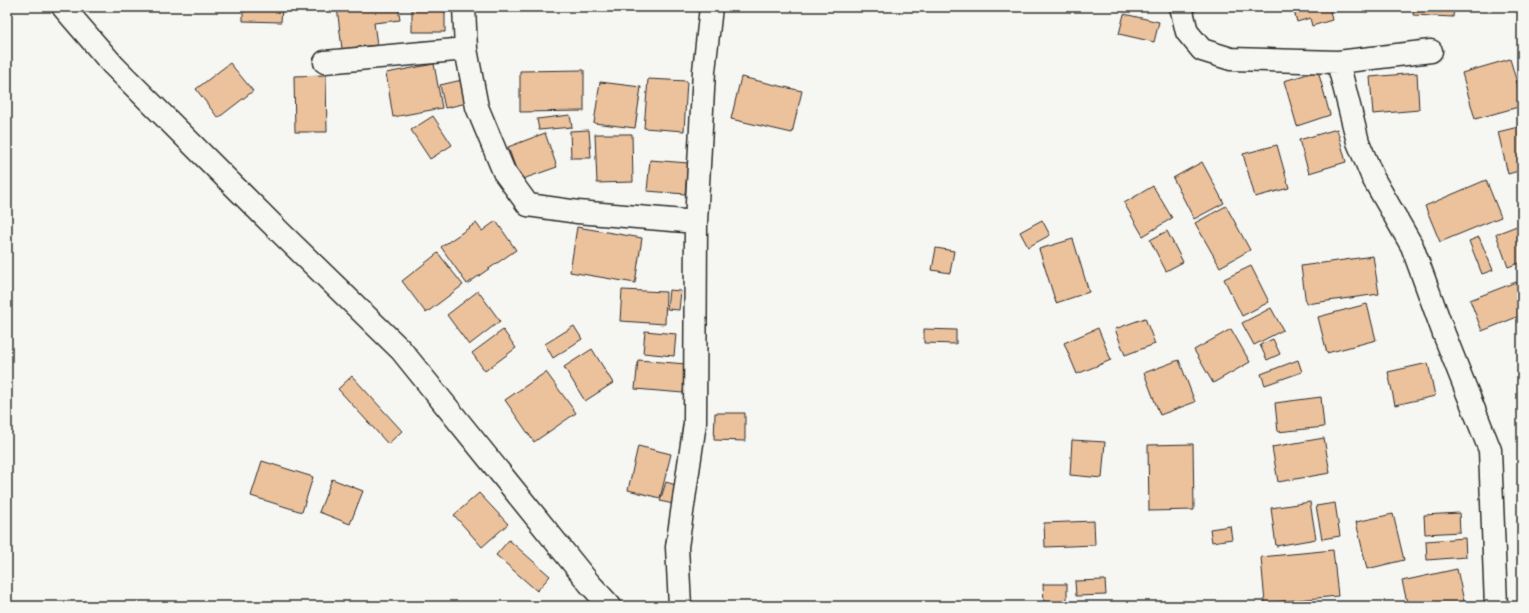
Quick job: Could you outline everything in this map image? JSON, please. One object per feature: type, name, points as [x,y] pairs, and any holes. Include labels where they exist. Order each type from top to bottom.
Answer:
[{"type":"street","points":[[63,7],[113,65],[401,350],[589,583],[610,606]]},
{"type":"street","points":[[464,7],[466,49],[477,107],[504,172],[528,204],[578,212],[696,222]]},
{"type":"street","points":[[680,606],[677,546],[695,423],[696,222],[704,71],[711,7]]},
{"type":"street","points":[[1180,7],[1187,32],[1202,50],[1231,59],[1338,62],[1431,51]]},
{"type":"street","points":[[325,62],[466,49]]},
{"type":"street","points":[[1338,62],[1358,142],[1373,178],[1412,246],[1444,334],[1490,450],[1496,606]]},
{"type":"building","points":[[243,7],[282,7],[281,22],[243,21]]},
{"type":"building","points":[[337,7],[398,7],[400,20],[374,23],[377,45],[342,49]]},
{"type":"building","points":[[412,7],[445,7],[445,32],[412,32]]},
{"type":"building","points":[[488,7],[529,7],[529,10]]},
{"type":"building","points":[[758,7],[785,7],[784,10]]},
{"type":"building","points":[[1293,7],[1329,7],[1332,20],[1312,26],[1310,18],[1297,22]]},
{"type":"building","points":[[1414,7],[1454,7],[1453,17],[1413,15]]},
{"type":"building","points":[[1124,14],[1159,22],[1154,42],[1119,34]]},
{"type":"building","points":[[1510,59],[1522,100],[1522,106],[1475,119],[1462,73]]},
{"type":"building","points":[[230,63],[253,91],[218,118],[196,89]]},
{"type":"building","points":[[434,64],[442,108],[393,117],[386,73]]},
{"type":"building","points":[[584,70],[584,111],[520,112],[520,71]]},
{"type":"building","points":[[1318,71],[1330,115],[1297,126],[1284,81]]},
{"type":"building","points":[[1417,73],[1419,110],[1373,114],[1370,77]]},
{"type":"building","points":[[326,75],[327,132],[295,132],[294,76]]},
{"type":"building","points":[[741,77],[802,91],[792,133],[731,119]]},
{"type":"building","points":[[648,79],[687,81],[684,131],[644,128]]},
{"type":"building","points":[[462,80],[467,103],[445,108],[440,85]]},
{"type":"building","points":[[600,82],[641,87],[635,128],[594,123]]},
{"type":"building","points":[[570,115],[572,127],[539,130],[537,119]]},
{"type":"building","points":[[433,116],[452,145],[430,159],[411,130]]},
{"type":"building","points":[[1522,126],[1522,170],[1508,174],[1498,132]]},
{"type":"building","points":[[1337,129],[1346,162],[1309,173],[1299,140]]},
{"type":"building","points":[[589,130],[591,158],[571,158],[570,131]]},
{"type":"building","points":[[545,133],[557,167],[520,180],[508,147]]},
{"type":"building","points":[[595,134],[632,134],[633,182],[597,183]]},
{"type":"building","points":[[1277,145],[1289,188],[1255,197],[1243,154]]},
{"type":"building","points":[[650,160],[688,163],[685,194],[647,191]]},
{"type":"building","points":[[1202,162],[1224,203],[1194,219],[1173,178]]},
{"type":"building","points":[[1486,180],[1501,217],[1440,242],[1425,206]]},
{"type":"building","points":[[1153,186],[1172,218],[1143,236],[1124,203]]},
{"type":"building","points":[[1226,206],[1250,250],[1220,267],[1195,223]]},
{"type":"building","points":[[1042,220],[1050,235],[1028,247],[1020,232]]},
{"type":"building","points":[[496,221],[516,250],[467,284],[441,247],[476,223],[482,231]]},
{"type":"building","points":[[1522,224],[1522,262],[1508,267],[1496,234]]},
{"type":"building","points":[[577,227],[642,238],[635,283],[570,272]]},
{"type":"building","points":[[1167,231],[1183,262],[1166,271],[1150,240]]},
{"type":"building","points":[[1479,237],[1493,270],[1482,274],[1469,241]]},
{"type":"building","points":[[1073,239],[1089,292],[1056,303],[1039,249]]},
{"type":"building","points":[[936,248],[954,251],[950,273],[932,270]]},
{"type":"building","points":[[438,253],[463,285],[426,313],[402,281]]},
{"type":"building","points":[[1373,256],[1379,294],[1306,304],[1301,266]]},
{"type":"building","points":[[1251,266],[1269,302],[1242,316],[1224,279]]},
{"type":"building","points":[[1516,282],[1522,296],[1522,315],[1482,331],[1470,300]]},
{"type":"building","points":[[622,290],[666,292],[665,324],[620,321]]},
{"type":"building","points":[[669,290],[681,291],[679,310],[667,309]]},
{"type":"building","points":[[478,291],[500,321],[469,345],[447,315]]},
{"type":"building","points":[[1367,304],[1376,340],[1327,353],[1318,317]]},
{"type":"building","points":[[1271,308],[1283,330],[1254,345],[1242,323]]},
{"type":"building","points":[[1145,318],[1155,344],[1125,355],[1115,329]]},
{"type":"building","points":[[574,326],[582,339],[553,358],[545,344]]},
{"type":"building","points":[[1098,328],[1111,360],[1077,374],[1064,343]]},
{"type":"building","points":[[924,329],[956,330],[956,344],[924,343]]},
{"type":"building","points":[[1231,329],[1250,362],[1213,383],[1194,350]]},
{"type":"building","points":[[503,330],[516,348],[485,371],[472,353]]},
{"type":"building","points":[[645,331],[676,334],[674,356],[643,353]]},
{"type":"building","points":[[1273,339],[1280,354],[1267,360],[1260,345]]},
{"type":"building","points":[[592,349],[613,383],[585,401],[564,367]]},
{"type":"building","points":[[638,360],[686,364],[683,393],[635,389]]},
{"type":"building","points":[[1179,360],[1195,402],[1160,415],[1144,373]]},
{"type":"building","points":[[1298,360],[1302,372],[1265,385],[1261,374]]},
{"type":"building","points":[[1428,363],[1435,396],[1395,405],[1388,372]]},
{"type":"building","points":[[546,372],[576,413],[534,442],[505,400]]},
{"type":"building","points":[[352,376],[402,431],[388,444],[338,389]]},
{"type":"building","points":[[1321,397],[1324,427],[1278,432],[1275,403]]},
{"type":"building","points":[[715,413],[745,413],[745,441],[714,440]]},
{"type":"building","points":[[1324,438],[1330,473],[1278,482],[1272,447]]},
{"type":"building","points":[[1072,440],[1105,442],[1102,478],[1070,475]]},
{"type":"building","points":[[1193,444],[1194,510],[1149,511],[1148,445]]},
{"type":"building","points":[[638,446],[671,454],[660,498],[628,490]]},
{"type":"building","points":[[262,461],[313,477],[302,512],[251,496]]},
{"type":"building","points":[[332,479],[363,491],[350,524],[319,512]]},
{"type":"building","points":[[666,482],[679,486],[673,504],[660,501]]},
{"type":"building","points":[[479,493],[508,524],[482,547],[454,515]]},
{"type":"building","points":[[1310,502],[1316,539],[1276,546],[1271,508]]},
{"type":"building","points":[[1335,503],[1340,536],[1322,539],[1316,506]]},
{"type":"building","points":[[1459,513],[1460,532],[1425,534],[1424,515]]},
{"type":"building","points":[[1393,514],[1404,560],[1367,569],[1356,522]]},
{"type":"building","points":[[1094,521],[1095,545],[1045,547],[1044,523]]},
{"type":"building","points":[[1230,526],[1232,539],[1212,542],[1210,529]]},
{"type":"building","points":[[1465,538],[1466,557],[1427,560],[1426,541]]},
{"type":"building","points":[[509,540],[550,576],[537,591],[496,555]]},
{"type":"building","points":[[1333,550],[1338,596],[1265,603],[1261,557]]},
{"type":"building","points":[[1457,569],[1465,606],[1408,606],[1402,581]]},
{"type":"building","points":[[1105,580],[1106,595],[1076,596],[1075,581]]},
{"type":"building","points":[[1043,584],[1067,584],[1067,602],[1044,602]]}]
